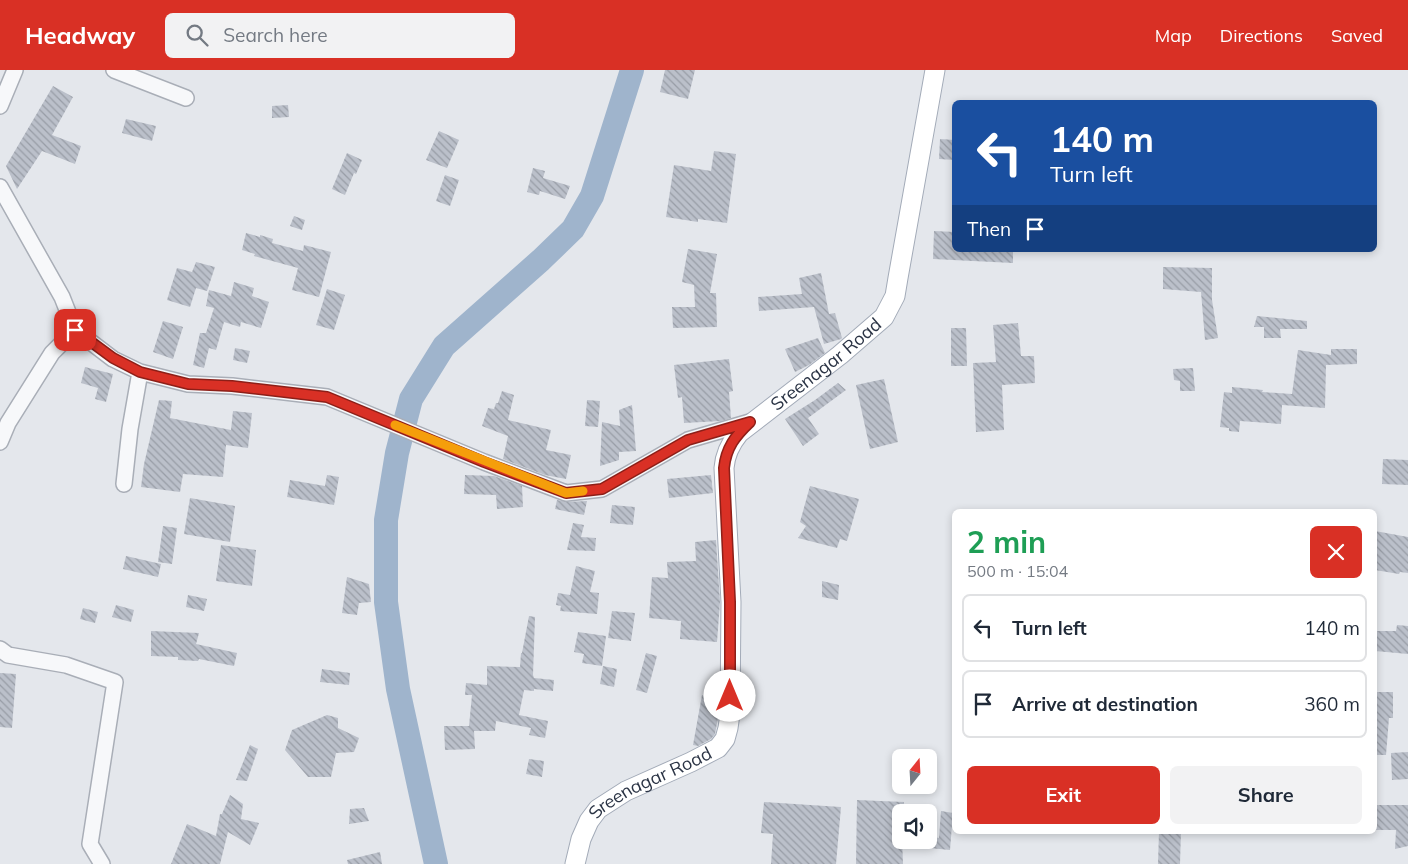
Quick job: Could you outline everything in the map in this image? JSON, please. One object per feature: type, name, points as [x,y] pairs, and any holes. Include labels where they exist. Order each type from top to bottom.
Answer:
[{"type":"main road","name":"Sreenagar Road","points":[[575,864],[581,839],[598,809],[626,791],[718,748],[725,739],[730,714],[730,602],[725,456],[730,444],[750,422],[840,355],[884,317],[890,308],[898,278],[935,70]]},
{"type":"street","points":[[0,106],[15,70]]},
{"type":"street","points":[[114,70],[186,98]]},
{"type":"street","points":[[0,187],[62,297],[75,330],[113,358],[140,372],[188,384],[232,386],[327,397],[484,462],[566,493],[602,489],[688,440],[750,422]]},
{"type":"street","points":[[0,442],[8,423],[52,353],[75,330]]},
{"type":"street","points":[[124,484],[130,429],[140,372]]},
{"type":"street","points":[[0,649],[8,656],[66,665],[115,682],[90,844],[102,864]]},
{"type":"building","points":[[665,70],[695,70],[688,99],[660,92]]},
{"type":"building","points":[[53,86],[73,97],[52,135],[81,146],[75,164],[42,151],[17,189],[6,166]]},
{"type":"building","points":[[288,105],[289,117],[272,118],[272,106]]},
{"type":"building","points":[[126,119],[156,126],[152,141],[122,133]]},
{"type":"building","points":[[439,131],[459,140],[447,168],[426,160]]},
{"type":"building","points":[[940,139],[952,140],[952,160],[939,159]]},
{"type":"building","points":[[714,151],[736,154],[727,223],[698,219],[698,222],[666,217],[674,165],[711,171]]},
{"type":"building","points":[[347,153],[362,160],[356,174],[354,173],[345,195],[332,189]]},
{"type":"building","points":[[533,168],[545,171],[543,178],[570,186],[565,199],[540,191],[539,195],[527,192]]},
{"type":"building","points":[[445,175],[459,180],[450,206],[436,201]]},
{"type":"building","points":[[294,216],[305,220],[302,230],[290,226]]},
{"type":"building","points":[[934,231],[952,232],[952,252],[1013,252],[1013,263],[933,259]]},
{"type":"building","points":[[246,233],[273,239],[272,243],[303,251],[304,245],[331,252],[319,297],[292,290],[298,268],[254,256],[255,254],[242,250]]},
{"type":"building","points":[[688,249],[717,254],[710,293],[716,293],[717,327],[673,328],[672,307],[695,307],[694,285],[682,282]]},
{"type":"building","points":[[196,262],[215,267],[207,291],[196,288],[190,307],[167,300],[177,268],[192,272]]},
{"type":"building","points":[[1163,267],[1212,268],[1212,300],[1218,338],[1205,340],[1201,292],[1163,289]]},
{"type":"building","points":[[821,273],[829,314],[835,313],[841,339],[824,344],[814,307],[759,311],[758,297],[802,294],[799,278]]},
{"type":"building","points":[[234,282],[254,288],[252,296],[269,302],[261,328],[241,322],[240,327],[224,322],[216,350],[209,348],[204,368],[193,365],[200,333],[206,333],[214,308],[206,306],[209,290],[231,296]]},
{"type":"building","points":[[327,289],[345,295],[334,330],[316,325]]},
{"type":"building","points":[[1257,316],[1307,321],[1307,329],[1280,329],[1281,338],[1264,338],[1264,327],[1254,327]]},
{"type":"building","points":[[163,321],[183,327],[173,359],[153,352]]},
{"type":"building","points":[[1018,323],[1021,356],[1034,356],[1035,383],[1002,385],[1004,430],[976,432],[973,363],[996,362],[993,325]]},
{"type":"building","points":[[951,328],[966,328],[967,366],[951,366]]},
{"type":"building","points":[[818,338],[825,353],[809,365],[795,372],[785,349]]},
{"type":"building","points":[[235,348],[250,351],[247,363],[233,360]]},
{"type":"building","points":[[1331,349],[1357,349],[1357,364],[1326,365],[1325,408],[1282,405],[1281,424],[1240,421],[1239,432],[1229,431],[1229,428],[1220,427],[1224,392],[1232,393],[1232,387],[1292,394],[1298,350],[1331,355]]},
{"type":"building","points":[[729,359],[733,391],[729,392],[731,418],[721,421],[684,423],[682,397],[678,398],[674,365]]},
{"type":"building","points":[[85,367],[113,374],[106,402],[95,399],[98,388],[81,383]]},
{"type":"building","points":[[1193,368],[1195,391],[1180,391],[1180,381],[1174,380],[1173,369]]},
{"type":"building","points":[[884,379],[898,442],[870,449],[856,385]]},
{"type":"building","points":[[838,383],[846,390],[808,418],[819,434],[803,446],[785,419]]},
{"type":"building","points":[[502,391],[514,395],[508,420],[551,430],[546,450],[571,455],[566,479],[545,475],[503,459],[508,436],[482,426],[488,408],[494,409]]},
{"type":"building","points":[[159,400],[172,401],[170,418],[231,430],[233,411],[252,413],[248,448],[226,445],[223,477],[183,474],[180,492],[141,487],[144,464]]},
{"type":"building","points":[[587,400],[600,401],[598,427],[585,426]]},
{"type":"building","points":[[632,405],[636,451],[619,452],[619,460],[600,466],[602,422],[620,426],[619,410]]},
{"type":"building","points":[[1383,459],[1408,460],[1408,485],[1382,484]]},
{"type":"building","points":[[327,475],[339,477],[334,505],[287,497],[290,480],[325,486]]},
{"type":"building","points":[[465,475],[494,476],[522,486],[523,507],[497,509],[496,495],[464,494]]},
{"type":"building","points":[[711,475],[713,493],[669,498],[667,479]]},
{"type":"building","points":[[810,486],[859,499],[847,541],[840,539],[837,548],[798,538],[806,526],[800,522]]},
{"type":"building","points":[[190,498],[235,506],[230,542],[184,534]]},
{"type":"building","points":[[557,500],[567,502],[587,501],[584,515],[555,509]]},
{"type":"building","points":[[612,505],[635,507],[633,525],[610,523]]},
{"type":"building","points":[[573,523],[584,525],[581,537],[596,538],[595,551],[567,550]]},
{"type":"building","points":[[163,526],[177,528],[172,564],[158,562]]},
{"type":"building","points":[[1377,531],[1408,537],[1408,573],[1400,572],[1399,574],[1377,570]]},
{"type":"building","points":[[716,540],[720,602],[717,642],[680,639],[681,621],[649,618],[652,577],[668,578],[667,562],[696,561],[695,542]]},
{"type":"building","points":[[221,545],[256,550],[252,586],[216,581]]},
{"type":"building","points":[[126,556],[161,564],[158,577],[123,569]]},
{"type":"building","points":[[576,566],[595,571],[590,592],[599,593],[597,614],[560,611],[561,606],[556,605],[558,593],[570,595]]},
{"type":"building","points":[[347,577],[369,584],[371,602],[359,603],[357,615],[342,613]]},
{"type":"building","points":[[822,581],[839,585],[838,600],[822,597]]},
{"type":"building","points":[[188,595],[207,599],[204,611],[186,607]]},
{"type":"building","points":[[116,605],[134,610],[131,622],[112,617]]},
{"type":"building","points":[[83,608],[98,612],[95,623],[80,619]]},
{"type":"building","points":[[612,611],[635,613],[631,641],[608,638]]},
{"type":"building","points":[[529,616],[535,617],[533,675],[534,678],[554,680],[553,691],[524,690],[519,715],[548,721],[545,738],[529,735],[531,728],[496,721],[495,731],[474,731],[475,749],[445,750],[444,726],[469,726],[472,695],[465,695],[466,683],[487,685],[487,666],[520,667]]},
{"type":"building","points":[[1397,625],[1408,626],[1408,654],[1377,651],[1377,631],[1396,631]]},
{"type":"building","points":[[151,631],[199,633],[196,644],[237,653],[234,666],[199,659],[198,661],[178,660],[178,657],[151,656]]},
{"type":"building","points":[[578,632],[606,636],[602,666],[582,663],[584,654],[574,652]]},
{"type":"building","points":[[646,653],[657,656],[647,693],[636,690]]},
{"type":"building","points":[[603,666],[617,669],[614,687],[600,684]]},
{"type":"building","points":[[322,669],[350,673],[349,685],[320,682]]},
{"type":"building","points":[[0,673],[16,674],[12,728],[0,727]]},
{"type":"building","points":[[1377,692],[1393,692],[1393,718],[1389,718],[1386,755],[1377,755]]},
{"type":"building","points":[[702,695],[719,697],[719,713],[715,734],[711,739],[698,746],[693,745]]},
{"type":"building","points":[[327,715],[338,718],[338,728],[359,738],[354,752],[336,753],[331,777],[308,777],[285,750],[292,730]]},
{"type":"building","points":[[250,745],[258,749],[247,781],[236,780]]},
{"type":"building","points":[[1408,752],[1408,779],[1392,780],[1391,753]]},
{"type":"building","points":[[529,759],[544,761],[542,777],[526,774]]},
{"type":"building","points":[[230,795],[243,804],[241,819],[259,823],[250,845],[228,832],[220,864],[171,864],[187,824],[216,836],[220,814],[222,814]]},
{"type":"building","points":[[857,800],[904,802],[904,804],[892,804],[892,849],[902,849],[903,864],[856,864]]},
{"type":"building","points":[[764,802],[841,807],[836,864],[771,864],[773,834],[761,833]]},
{"type":"building","points":[[1377,805],[1408,805],[1408,846],[1395,849],[1396,830],[1377,830]]},
{"type":"building","points":[[364,808],[369,821],[349,824],[350,809]]},
{"type":"building","points":[[941,811],[952,813],[950,850],[937,849],[937,838],[939,838]]},
{"type":"building","points":[[1159,834],[1181,834],[1180,864],[1158,864]]},
{"type":"building","points":[[380,852],[382,864],[348,864],[347,860]]},
{"type":"waterway","points":[[436,864],[398,689],[386,602],[386,520],[397,453],[411,399],[444,346],[573,229],[592,196],[632,70]]},
{"type":"slow traffic","points":[[395,425],[566,493],[583,491]]},
{"type":"route","points":[[75,330],[113,358],[140,372],[188,384],[232,386],[327,397],[484,462],[566,493],[602,489],[688,440],[750,422],[730,444],[725,456],[724,468],[730,602],[730,696]]}]
